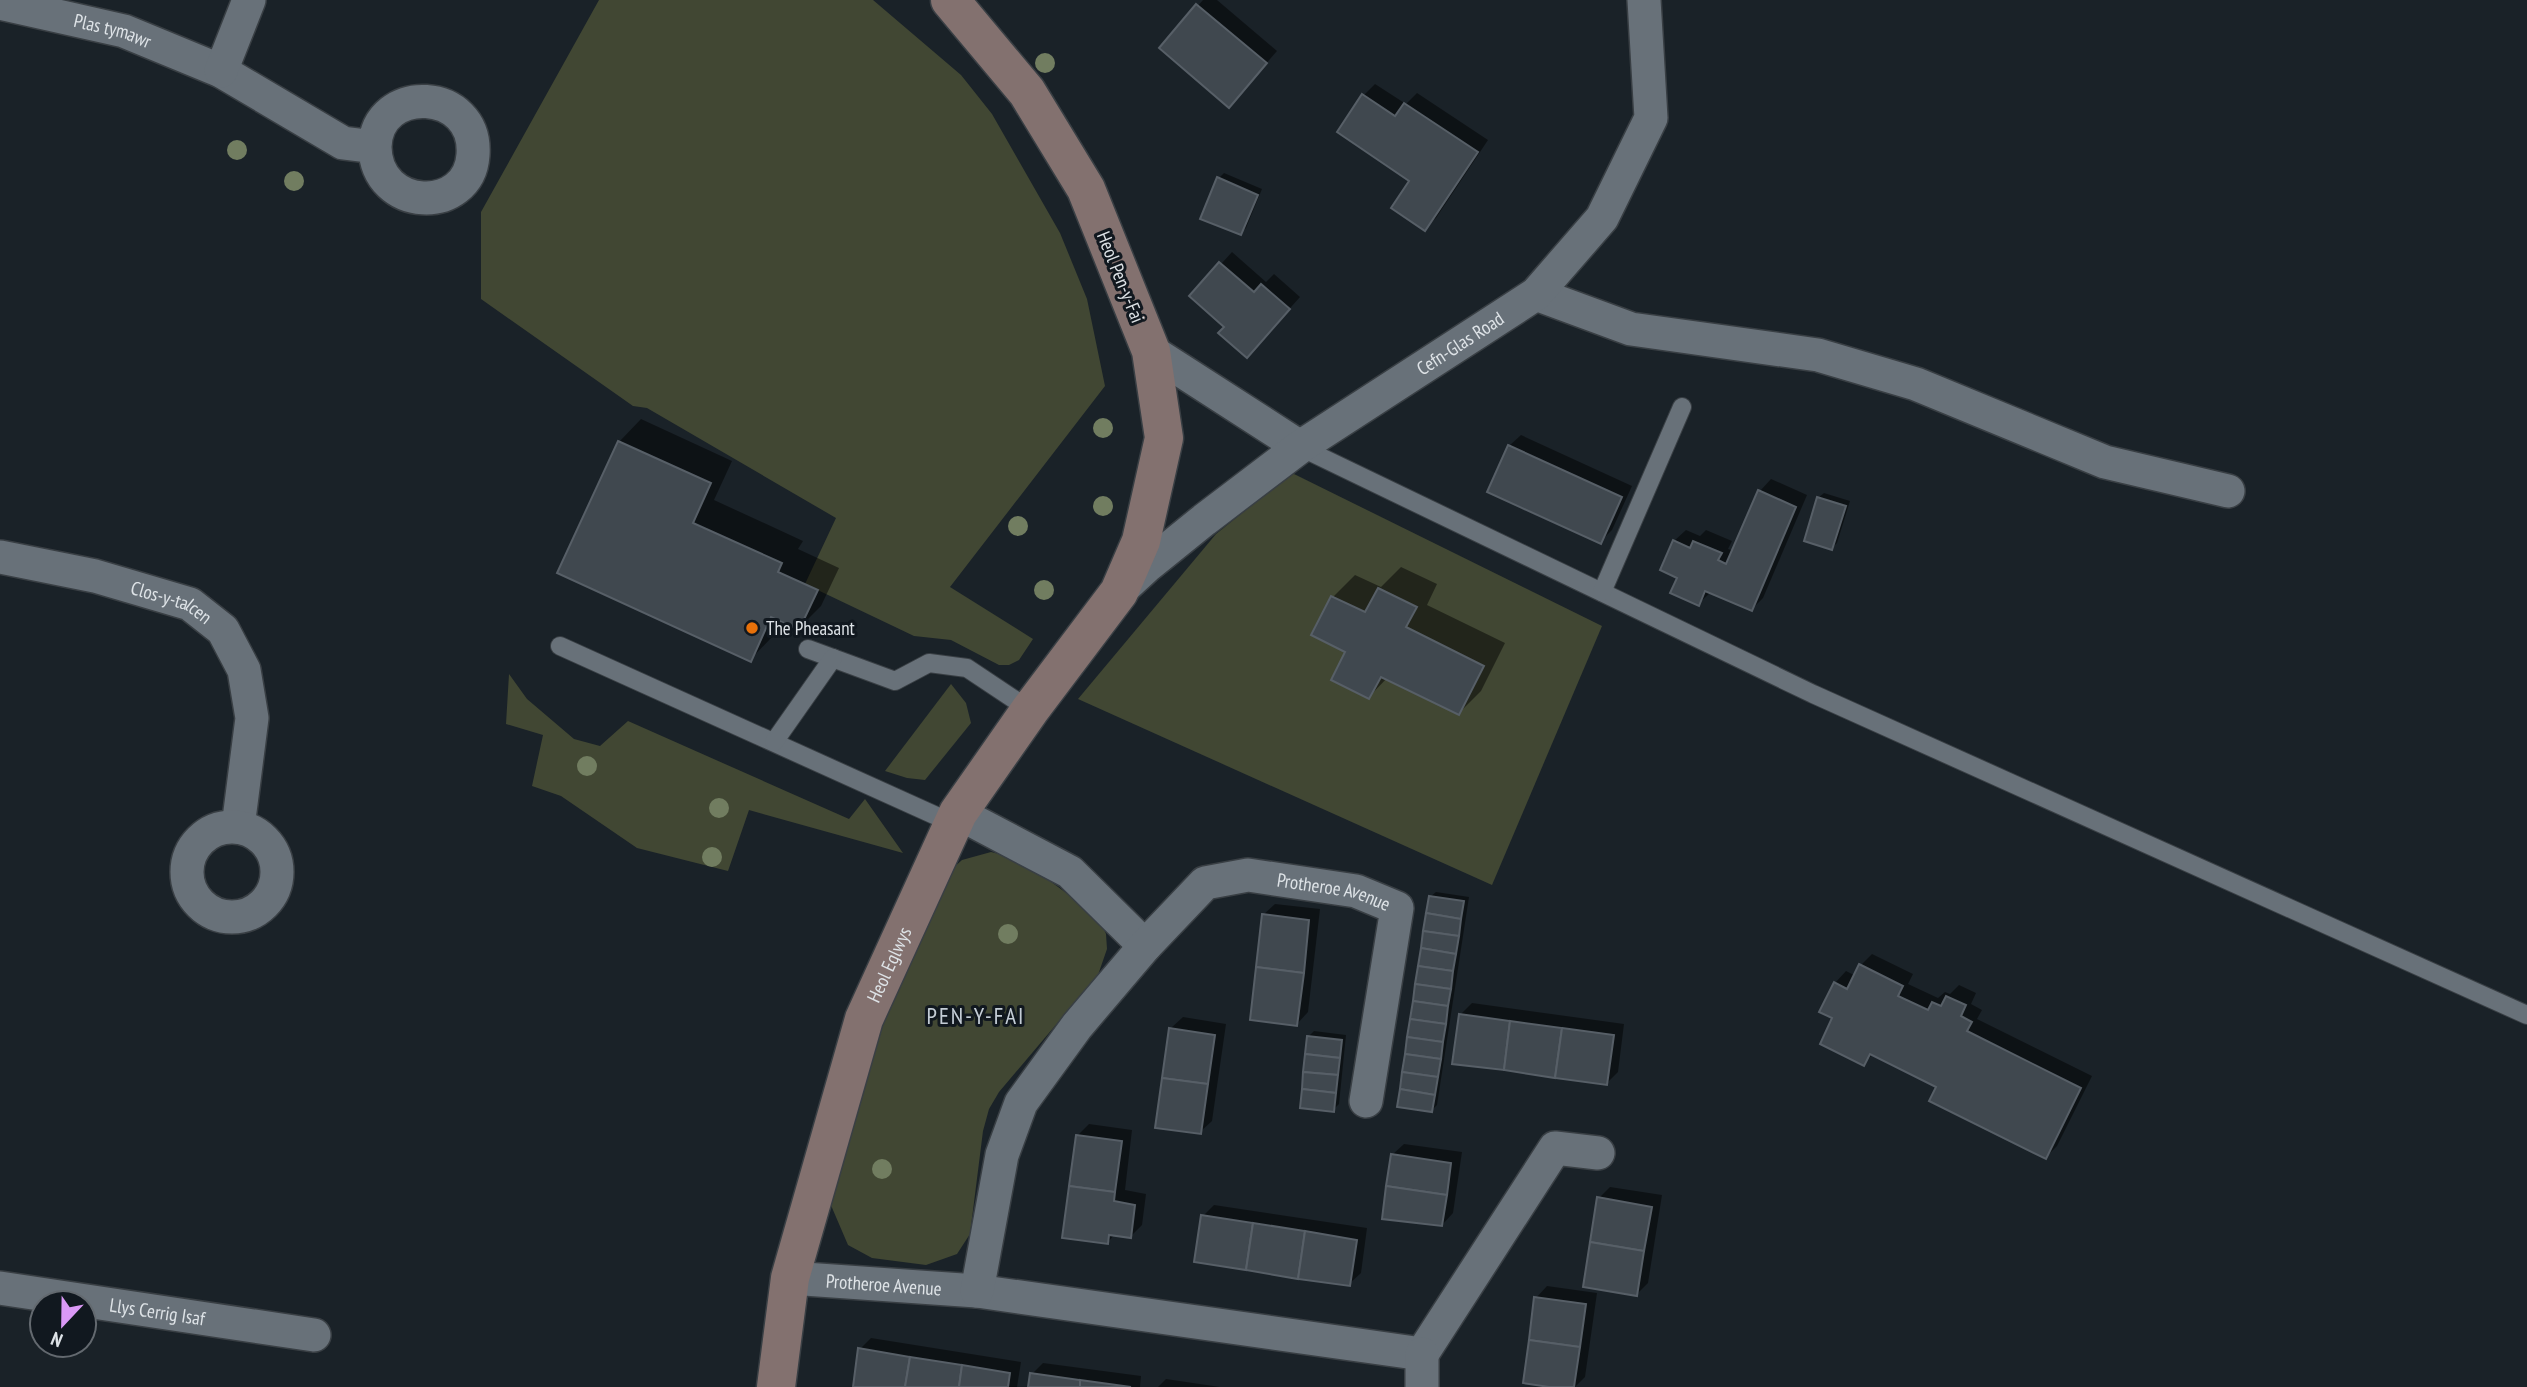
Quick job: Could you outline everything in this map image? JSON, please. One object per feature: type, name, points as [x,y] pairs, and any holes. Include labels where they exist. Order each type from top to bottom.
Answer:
[{"type":"street","points":[[221,71],[249,0]]},
{"type":"street","name":"Heol Pen-y-Fai","points":[[950,0],[1027,92],[1086,189],[1151,351],[1164,438],[1141,541],[1119,592]]},
{"type":"street","name":"Cefn-Glas Road","points":[[1119,592],[1204,520],[1300,447],[1536,294],[1602,218],[1651,118],[1644,0]]},
{"type":"street","name":"Plas tymawr","points":[[0,3],[124,31],[221,71],[343,143],[375,147]]},
{"type":"street","points":[[1536,294],[1631,329],[1818,355],[1916,384],[2105,461],[2228,491]]},
{"type":"street","points":[[1151,351],[1300,447]]},
{"type":"street","name":"Clos-y-talcen","points":[[0,557],[95,576],[190,604],[223,630],[244,670],[252,718],[237,827]]},
{"type":"street","name":"Heol Eglwys","points":[[776,1387],[790,1278],[864,1020],[955,818],[1030,710],[1119,592]]},
{"type":"street","points":[[955,818],[1070,872],[1144,946]]},
{"type":"street","name":"Protheroe Avenue","points":[[977,1291],[1002,1155],[1021,1103],[1076,1026],[1144,946],[1205,883],[1248,875],[1356,891],[1397,908],[1366,1101]]},
{"type":"street","points":[[1422,1387],[1422,1354],[1555,1148],[1598,1153]]},
{"type":"street","name":"Protheroe Avenue","points":[[790,1278],[977,1291],[1422,1354]]},
{"type":"street","name":"Llys Cerrig Isaf","points":[[0,1288],[314,1335]]},
{"type":"lane","points":[[1602,592],[1682,407]]},
{"type":"lane","points":[[1300,447],[1814,694],[2527,1014]]},
{"type":"lane","points":[[560,646],[774,742],[955,818]]},
{"type":"lane","points":[[808,649],[895,681],[929,663],[967,668],[1030,710]]},
{"type":"lane","points":[[774,742],[833,658]]},
{"type":"green space","points":[[599,0],[873,0],[961,75],[992,114],[1060,233],[1087,299],[1105,386],[950,587],[1033,639],[1019,660],[1009,665],[999,665],[951,640],[914,636],[805,584],[836,518],[647,408],[633,406],[481,299],[481,212]]},
{"type":"green space","points":[[1292,473],[1602,626],[1492,885],[1078,699],[1216,534]]},
{"type":"green space","points":[[509,674],[527,699],[574,739],[600,746],[628,721],[849,819],[865,799],[903,853],[749,810],[728,871],[637,848],[561,796],[532,786],[543,735],[506,724]]},
{"type":"green space","points":[[951,684],[966,703],[971,723],[925,780],[885,771]]},
{"type":"green space","points":[[991,852],[1020,859],[1088,909],[1100,920],[1106,934],[1107,949],[1098,975],[999,1092],[989,1109],[983,1131],[970,1234],[957,1254],[926,1265],[872,1258],[848,1245],[830,1203],[883,1025],[942,878],[962,860]]},
{"type":"building","points":[[1196,4],[1267,63],[1229,108],[1159,48]]},
{"type":"building","points":[[1362,94],[1395,116],[1404,103],[1478,152],[1425,231],[1391,208],[1409,181],[1337,132]]},
{"type":"building","points":[[1217,177],[1258,195],[1241,235],[1200,219]]},
{"type":"building","points":[[1219,262],[1254,292],[1261,284],[1290,309],[1247,358],[1218,333],[1224,327],[1189,296]]},
{"type":"building","points":[[618,441],[711,483],[693,523],[782,563],[778,572],[818,590],[799,630],[771,617],[751,662],[557,573]]},
{"type":"building","points":[[1508,445],[1622,497],[1601,544],[1487,492]]},
{"type":"building","points":[[1758,490],[1796,507],[1752,611],[1705,591],[1699,606],[1670,593],[1677,578],[1660,570],[1673,540],[1690,548],[1693,541],[1722,553],[1718,560],[1726,564]]},
{"type":"building","points":[[1817,497],[1846,506],[1832,550],[1804,541]]},
{"type":"building","points":[[1378,588],[1417,607],[1406,627],[1484,666],[1459,715],[1381,677],[1369,699],[1331,680],[1345,652],[1311,635],[1331,596],[1365,612]]},
{"type":"building","points":[[1429,896],[1464,901],[1461,919],[1426,913]]},
{"type":"building","points":[[1426,913],[1461,919],[1459,936],[1423,931]]},
{"type":"building","points":[[1262,914],[1309,920],[1304,973],[1256,967]]},
{"type":"building","points":[[1423,931],[1459,936],[1456,954],[1421,948]]},
{"type":"building","points":[[1421,948],[1456,954],[1453,971],[1418,966]]},
{"type":"building","points":[[1859,964],[1903,986],[1898,996],[1928,1010],[1932,1002],[1941,1006],[1946,996],[1966,1005],[1961,1016],[1972,1022],[1967,1031],[2081,1088],[2046,1159],[1929,1101],[1936,1087],[1870,1054],[1864,1066],[1820,1044],[1832,1018],[1819,1012],[1834,982],[1847,989]]},
{"type":"building","points":[[1418,966],[1453,971],[1451,989],[1415,984]]},
{"type":"building","points":[[1256,967],[1304,973],[1297,1026],[1250,1020]]},
{"type":"building","points":[[1415,984],[1451,989],[1448,1006],[1413,1001]]},
{"type":"building","points":[[1413,1001],[1448,1006],[1446,1024],[1410,1019]]},
{"type":"building","points":[[1459,1014],[1510,1021],[1504,1070],[1452,1064]]},
{"type":"building","points":[[1410,1019],[1446,1024],[1443,1042],[1407,1037]]},
{"type":"building","points":[[1510,1021],[1562,1028],[1555,1078],[1504,1070]]},
{"type":"building","points":[[1169,1028],[1215,1035],[1208,1084],[1162,1078]]},
{"type":"building","points":[[1562,1028],[1614,1035],[1607,1085],[1555,1078]]},
{"type":"building","points":[[1307,1036],[1342,1040],[1340,1058],[1305,1054]]},
{"type":"building","points":[[1407,1037],[1443,1042],[1441,1059],[1405,1054]]},
{"type":"building","points":[[1305,1054],[1340,1058],[1338,1075],[1303,1072]]},
{"type":"building","points":[[1405,1054],[1441,1059],[1438,1077],[1402,1072]]},
{"type":"building","points":[[1303,1072],[1338,1075],[1336,1093],[1302,1089]]},
{"type":"building","points":[[1402,1072],[1438,1077],[1435,1095],[1400,1089]]},
{"type":"building","points":[[1162,1078],[1208,1084],[1201,1134],[1155,1128]]},
{"type":"building","points":[[1302,1089],[1336,1093],[1334,1112],[1300,1108]]},
{"type":"building","points":[[1400,1089],[1435,1095],[1432,1112],[1397,1107]]},
{"type":"building","points":[[1076,1135],[1122,1141],[1115,1192],[1069,1186]]},
{"type":"building","points":[[1391,1154],[1451,1163],[1447,1195],[1386,1186]]},
{"type":"building","points":[[1069,1186],[1115,1192],[1114,1201],[1135,1205],[1131,1238],[1109,1235],[1108,1244],[1062,1238]]},
{"type":"building","points":[[1386,1186],[1447,1195],[1442,1226],[1382,1219]]},
{"type":"building","points":[[1597,1197],[1652,1207],[1644,1251],[1590,1242]]},
{"type":"building","points":[[1201,1215],[1253,1223],[1246,1270],[1194,1262]]},
{"type":"building","points":[[1253,1223],[1305,1231],[1298,1279],[1246,1270]]},
{"type":"building","points":[[1305,1231],[1357,1240],[1350,1286],[1298,1279]]},
{"type":"building","points":[[1590,1242],[1644,1251],[1637,1296],[1583,1287]]},
{"type":"building","points":[[1534,1297],[1586,1304],[1580,1347],[1529,1340]]},
{"type":"building","points":[[1529,1340],[1580,1347],[1574,1387],[1523,1383]]},
{"type":"building","points":[[858,1348],[910,1357],[905,1387],[853,1387]]},
{"type":"building","points":[[910,1357],[962,1365],[959,1387],[905,1387]]},
{"type":"building","points":[[962,1365],[1010,1373],[1008,1387],[959,1387]]},
{"type":"building","points":[[1030,1373],[1080,1380],[1080,1387],[1028,1387]]},
{"type":"building","points":[[1080,1380],[1131,1387],[1080,1387]]},
{"type":"place","name":"The Pheasant","points":[[752,628]]},
{"type":"district","name":"PEN-Y-FAI","points":[[976,1015]]}]
